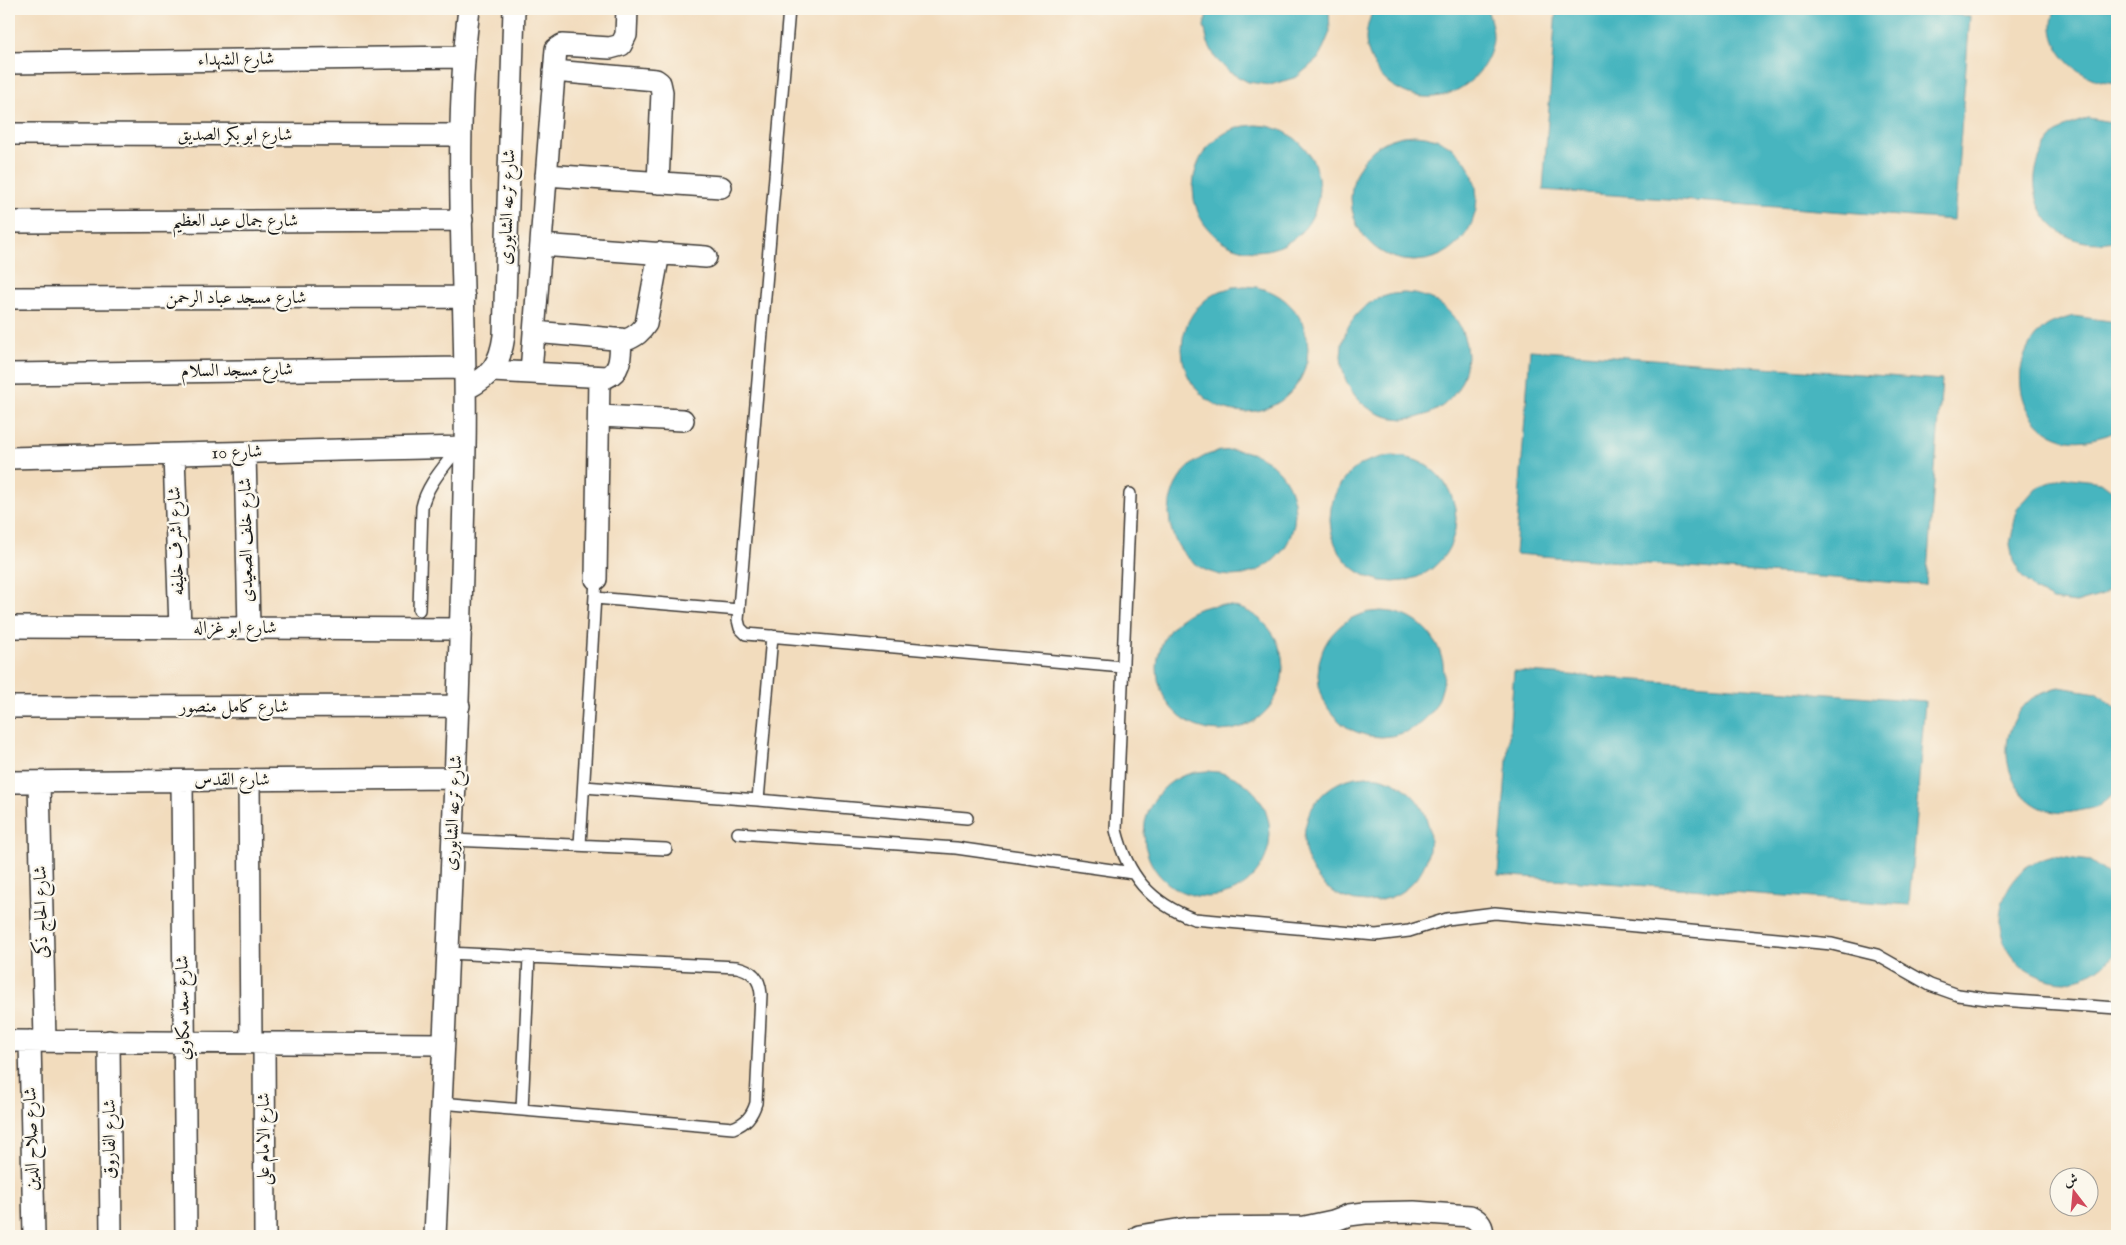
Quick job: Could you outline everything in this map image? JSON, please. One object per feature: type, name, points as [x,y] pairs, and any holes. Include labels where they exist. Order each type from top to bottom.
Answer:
[{"type":"street","name":"شارع ترعه الشابورى","points":[[435,1236],[459,706],[462,447],[466,389],[460,136],[463,57],[469,9]]},
{"type":"street","name":"شارع ترعه الشابورى","points":[[466,389],[482,380],[492,371],[502,353],[514,9]]},
{"type":"street","points":[[531,372],[556,49],[560,45],[610,48],[621,45],[626,35],[627,9]]},
{"type":"street","name":"شارع الشهداء","points":[[9,63],[463,57]]},
{"type":"street","points":[[554,71],[656,80],[660,83],[662,92],[658,183]]},
{"type":"street","name":"شارع ابو بكر الصديق","points":[[9,134],[460,136]]},
{"type":"street","points":[[546,175],[721,187]]},
{"type":"street","name":"شارع جمال عبد العظيم","points":[[9,222],[462,220]]},
{"type":"street","points":[[541,245],[706,257]]},
{"type":"street","points":[[534,332],[621,339],[634,337],[646,324],[659,253]]},
{"type":"street","name":"شارع مسجد عباد الرحمن","points":[[9,298],[464,297]]},
{"type":"street","points":[[492,371],[599,377],[613,375],[618,369],[621,339]]},
{"type":"street","name":"شارع مسجد السلام","points":[[9,374],[465,368]]},
{"type":"street","points":[[595,588],[599,377]]},
{"type":"street","points":[[598,416],[683,420]]},
{"type":"street","name":"شارع 10","points":[[9,458],[462,447]]},
{"type":"street","name":"شارع خلف الصعيدى","points":[[245,452],[249,628]]},
{"type":"street","name":"شارع اشرف خليفه","points":[[174,455],[180,628]]},
{"type":"street","name":"شارع ابو غزاله","points":[[9,627],[461,629]]},
{"type":"street","name":"شارع كامل منصور","points":[[9,707],[459,706]]},
{"type":"street","name":"شارع القدس","points":[[9,782],[455,778]]},
{"type":"street","name":"شارع الامام على","points":[[249,780],[265,1236]]},
{"type":"street","name":"شارع سعد مكاوي","points":[[182,781],[186,1236]]},
{"type":"street","name":"شارع الحاج ذكى","points":[[38,1041],[39,782]]},
{"type":"street","points":[[9,1041],[443,1044]]},
{"type":"street","name":"شارع صلاح الدين","points":[[34,1236],[38,1041]]},
{"type":"street","name":"شارع الفاروق","points":[[109,1042],[111,1236]]},
{"type":"street","points":[[1139,1236],[1189,1228],[1305,1227],[1333,1221],[1349,1215],[1414,1212],[1470,1216],[1478,1220],[1483,1229],[1483,1236]]},
{"type":"lane","points":[[788,9],[739,610],[738,624],[742,632],[746,634],[1123,667]]},
{"type":"lane","points":[[419,610],[422,507],[424,497],[428,488],[462,447]]},
{"type":"lane","points":[[1130,494],[1116,830],[1120,845],[1133,873],[1153,897],[1179,914],[1194,919],[1376,935],[1408,931],[1447,919],[1495,913],[1832,944],[1877,956],[1930,985],[1958,995],[1987,999],[2117,1008]]},
{"type":"lane","points":[[580,845],[595,588],[739,610]]},
{"type":"lane","points":[[758,800],[772,636]]},
{"type":"lane","points":[[584,787],[967,818]]},
{"type":"lane","points":[[738,834],[956,848],[1133,873]]},
{"type":"lane","points":[[452,840],[666,849]]},
{"type":"lane","points":[[441,1103],[726,1129],[740,1125],[751,1116],[756,1103],[761,1004],[759,982],[750,971],[743,968],[447,953]]},
{"type":"lane","points":[[522,1110],[529,957]]},
{"type":"water","points":[[1208,9],[1329,9],[1330,32],[1319,58],[1297,77],[1270,85],[1248,82],[1229,72],[1216,59],[1208,43],[1204,26]]},
{"type":"water","points":[[1373,9],[1487,9],[1493,36],[1487,60],[1479,73],[1468,83],[1443,95],[1429,97],[1414,95],[1400,90],[1380,75],[1370,57],[1366,35]]},
{"type":"water","points":[[1556,9],[1869,9],[1970,16],[1954,220],[1543,190]]},
{"type":"water","points":[[2055,9],[2117,9],[2117,83],[2094,79],[2078,71],[2065,58],[2055,42],[2053,33],[2052,22]]},
{"type":"water","points":[[2088,118],[2117,123],[2117,240],[2092,243],[2070,237],[2053,226],[2041,210],[2035,190],[2036,170],[2044,149],[2060,130]]},
{"type":"water","points":[[1256,125],[1280,130],[1300,144],[1314,164],[1319,188],[1314,212],[1300,232],[1280,246],[1256,251],[1232,246],[1212,232],[1198,212],[1193,188],[1198,164],[1212,144],[1232,130]]},
{"type":"water","points":[[1414,135],[1438,140],[1458,154],[1472,174],[1477,198],[1472,222],[1458,242],[1438,256],[1414,261],[1390,256],[1370,242],[1356,222],[1351,198],[1356,174],[1370,154],[1390,140]]},
{"type":"water","points":[[1245,286],[1269,291],[1289,305],[1303,325],[1308,349],[1303,373],[1289,393],[1269,407],[1245,412],[1221,407],[1201,393],[1187,373],[1182,349],[1187,325],[1201,305],[1221,291]]},
{"type":"water","points":[[1404,293],[1428,298],[1448,312],[1462,332],[1467,356],[1462,380],[1448,400],[1428,414],[1404,419],[1380,414],[1360,400],[1346,380],[1341,356],[1346,332],[1360,312],[1380,298]]},
{"type":"water","points":[[2073,316],[2110,321],[2117,326],[2117,429],[2102,437],[2073,440],[2053,435],[2037,423],[2026,406],[2021,386],[2022,366],[2030,345],[2045,327]]},
{"type":"water","points":[[1530,350],[1942,380],[1926,585],[1515,554]]},
{"type":"water","points":[[1232,450],[1256,455],[1276,469],[1290,489],[1295,513],[1290,537],[1276,557],[1256,571],[1232,576],[1208,571],[1188,557],[1174,537],[1169,513],[1174,489],[1188,469],[1208,455]]},
{"type":"water","points":[[1393,456],[1417,461],[1437,475],[1451,495],[1456,519],[1451,543],[1437,563],[1417,577],[1393,582],[1369,577],[1349,563],[1335,543],[1330,519],[1335,495],[1349,475],[1369,461]]},
{"type":"water","points":[[2064,477],[2101,482],[2117,494],[2117,583],[2103,595],[2076,603],[2053,600],[2035,590],[2022,577],[2013,561],[2010,544],[2017,509],[2036,488]]},
{"type":"water","points":[[1220,605],[1244,610],[1264,624],[1278,644],[1283,668],[1278,692],[1264,712],[1244,726],[1220,731],[1196,726],[1176,712],[1162,692],[1157,668],[1162,644],[1176,624],[1196,610]]},
{"type":"water","points":[[1381,611],[1405,616],[1425,630],[1439,650],[1444,674],[1439,698],[1425,718],[1405,732],[1381,737],[1357,732],[1337,718],[1323,698],[1318,674],[1323,650],[1337,630],[1357,616]]},
{"type":"water","points":[[1514,671],[1925,701],[1909,905],[1498,875]]},
{"type":"water","points":[[2059,687],[2097,693],[2117,709],[2117,790],[2094,808],[2059,812],[2039,807],[2023,795],[2013,778],[2007,758],[2008,738],[2016,717],[2031,699]]},
{"type":"water","points":[[1207,771],[1231,776],[1251,790],[1265,810],[1270,834],[1265,858],[1251,878],[1231,892],[1207,897],[1183,892],[1163,878],[1149,858],[1144,834],[1149,810],[1163,790],[1183,776]]},
{"type":"water","points":[[1367,776],[1391,781],[1411,795],[1425,815],[1430,839],[1425,863],[1411,883],[1391,897],[1367,902],[1343,897],[1323,883],[1309,863],[1304,839],[1309,815],[1323,795],[1343,781]]},
{"type":"water","points":[[2053,856],[2090,861],[2107,873],[2117,887],[2117,948],[2115,953],[2103,966],[2093,972],[2065,982],[2040,977],[2018,964],[2008,952],[2002,938],[2000,923],[2001,908],[2006,893],[2014,880],[2028,866]]}]
